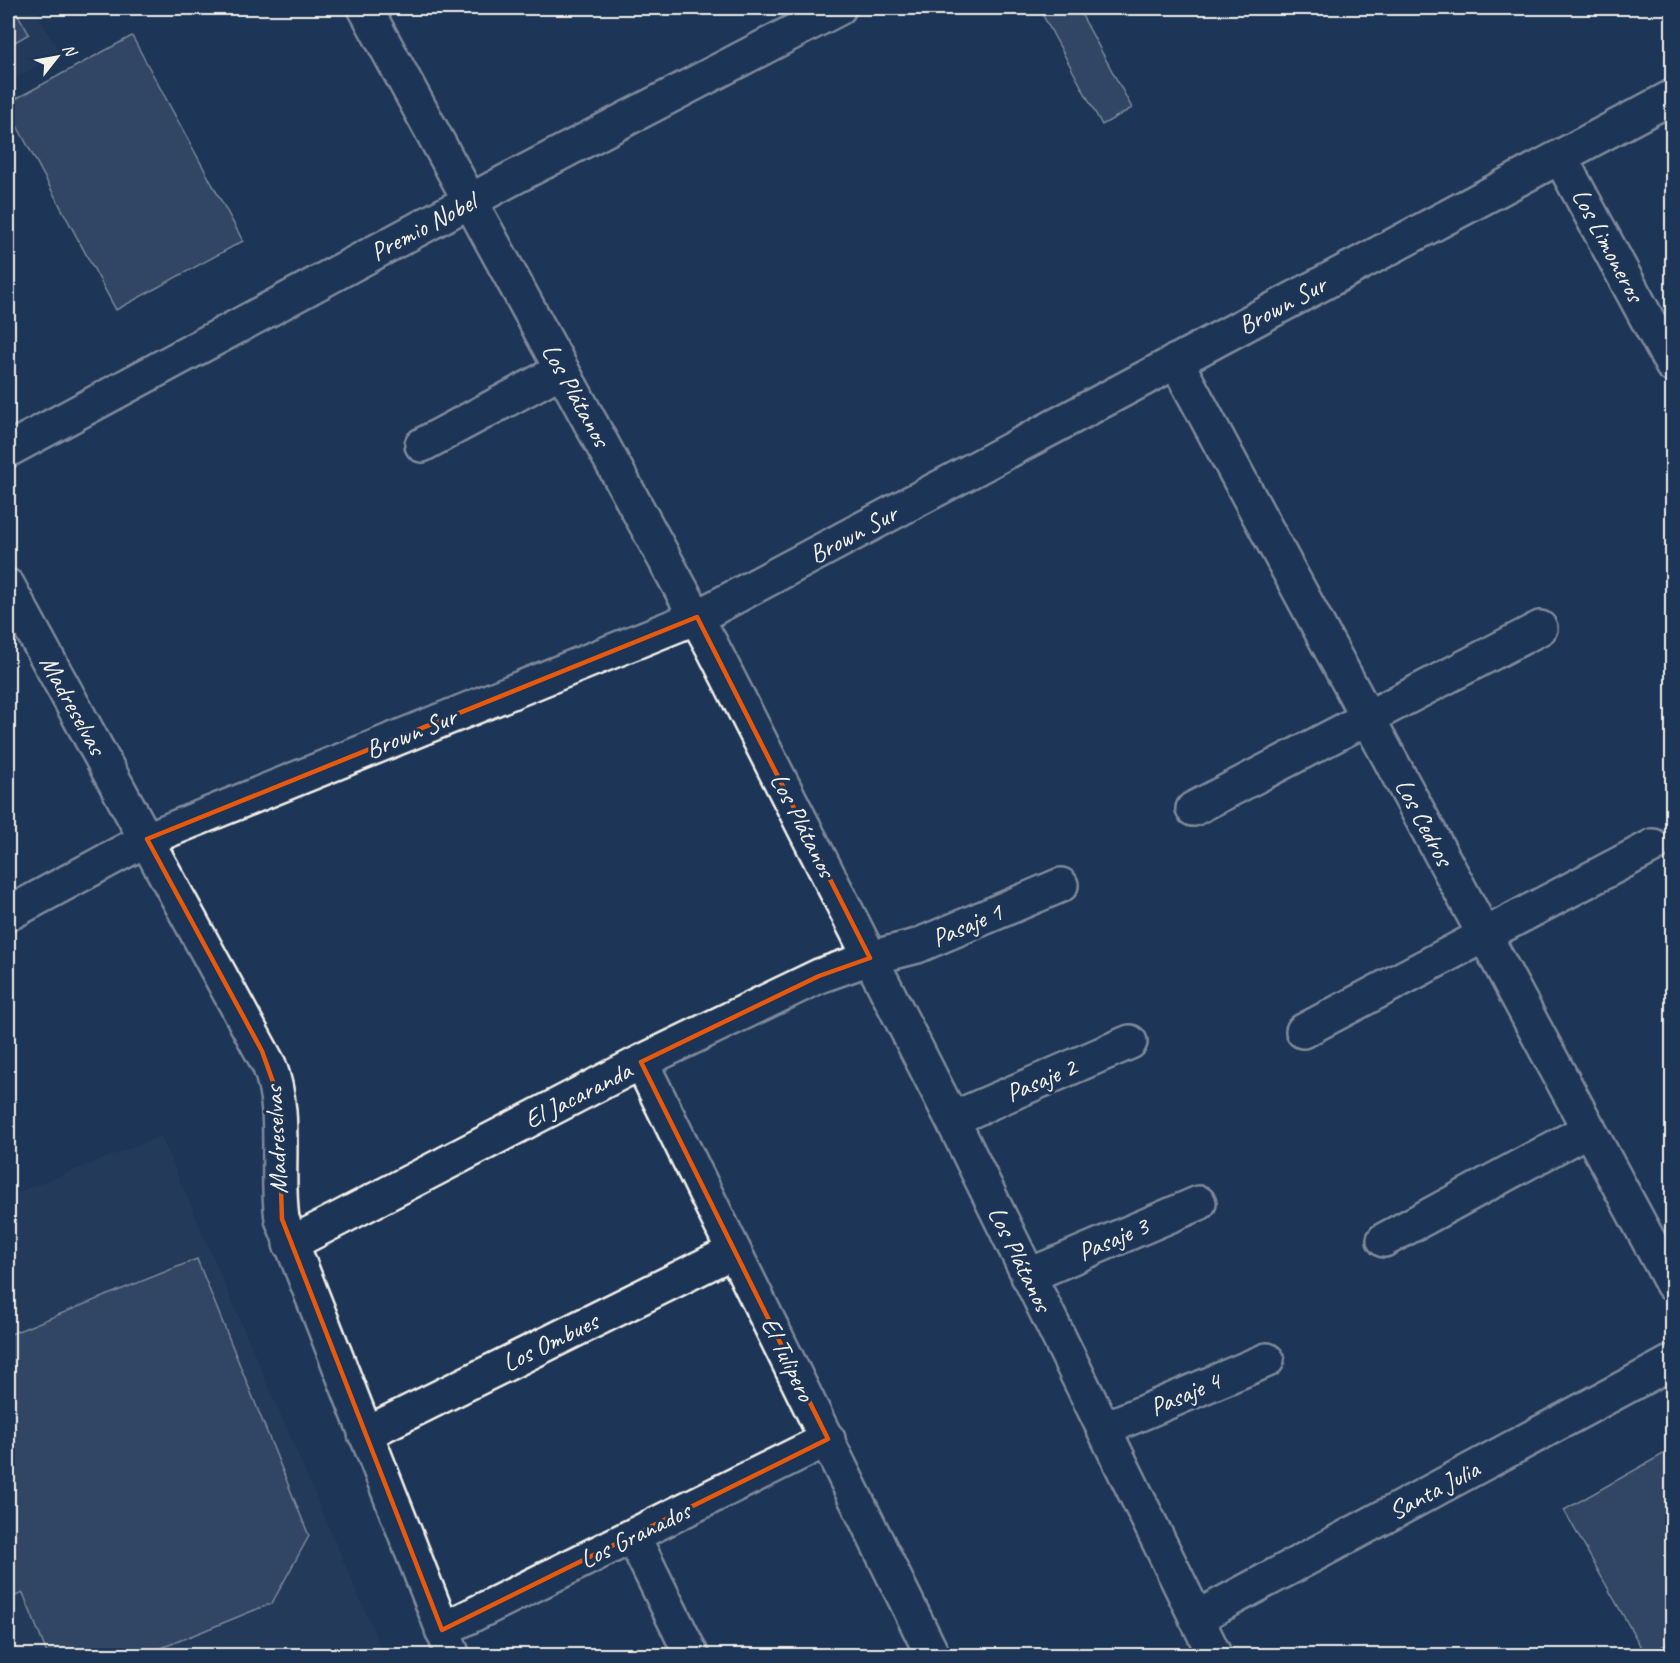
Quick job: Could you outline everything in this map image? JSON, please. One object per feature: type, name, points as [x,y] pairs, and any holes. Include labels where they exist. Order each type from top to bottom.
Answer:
[{"type":"street","name":"Los Plátanos","points":[[365,8],[697,617],[952,1119],[1104,1429],[1203,1644]]},
{"type":"street","name":"Premio Nobel","points":[[8,450],[470,202],[839,8]]},
{"type":"street","name":"Brown Sur","points":[[8,914],[147,839],[697,617],[1672,97]]},
{"type":"street","name":"Los Limoneros","points":[[1560,157],[1672,365]]},
{"type":"street","name":"Los Cedros","points":[[1176,361],[1672,1284]]},
{"type":"street","points":[[422,446],[562,370]]},
{"type":"street","name":"Madreselvas","points":[[8,586],[275,1079],[279,1113],[279,1197],[282,1219],[448,1643]]},
{"type":"street","points":[[1192,809],[1540,628]]},
{"type":"street","points":[[1303,1031],[1653,846]]},
{"type":"street","name":"Pasaje 1","points":[[870,958],[917,946],[1061,885]]},
{"type":"street","name":"El Jacaranda","points":[[290,1244],[641,1062],[819,976],[870,958]]},
{"type":"street","name":"Pasaje 2","points":[[952,1119],[1130,1042]]},
{"type":"street","name":"El Tulipero","points":[[641,1062],[933,1656]]},
{"type":"street","points":[[1384,1240],[1589,1129]]},
{"type":"street","name":"Pasaje 3","points":[[1028,1276],[1198,1203]]},
{"type":"street","name":"Los Ombues","points":[[365,1434],[734,1251]]},
{"type":"street","name":"Pasaje 4","points":[[1104,1429],[1267,1360]]},
{"type":"street","name":"Santa Julia","points":[[1203,1644],[1672,1362]]},
{"type":"street","name":"Los Granados","points":[[448,1643],[633,1536],[828,1439]]},
{"type":"street","points":[[633,1536],[692,1656]]},
{"type":"highlighted area","points":[[697,617],[870,958],[819,976],[641,1062],[828,1439],[442,1630],[282,1219],[278,1096],[262,1051],[147,839]]},
{"type":"shaded area","points":[[8,8],[34,8],[60,53],[8,83]]},
{"type":"shaded area","points":[[161,1136],[384,1655],[8,1656],[8,1196]]},
{"type":"building","points":[[8,8],[14,8],[29,34],[8,46]]},
{"type":"building","points":[[1039,8],[1078,8],[1132,108],[1102,125]]},
{"type":"building","points":[[132,36],[243,241],[116,310],[8,109],[8,103]]},
{"type":"building","points":[[197,1259],[309,1536],[272,1603],[142,1656],[48,1656],[23,1593],[8,1599],[8,1335]]},
{"type":"building","points":[[1672,1449],[1672,1641],[1646,1656],[1564,1510]]}]
